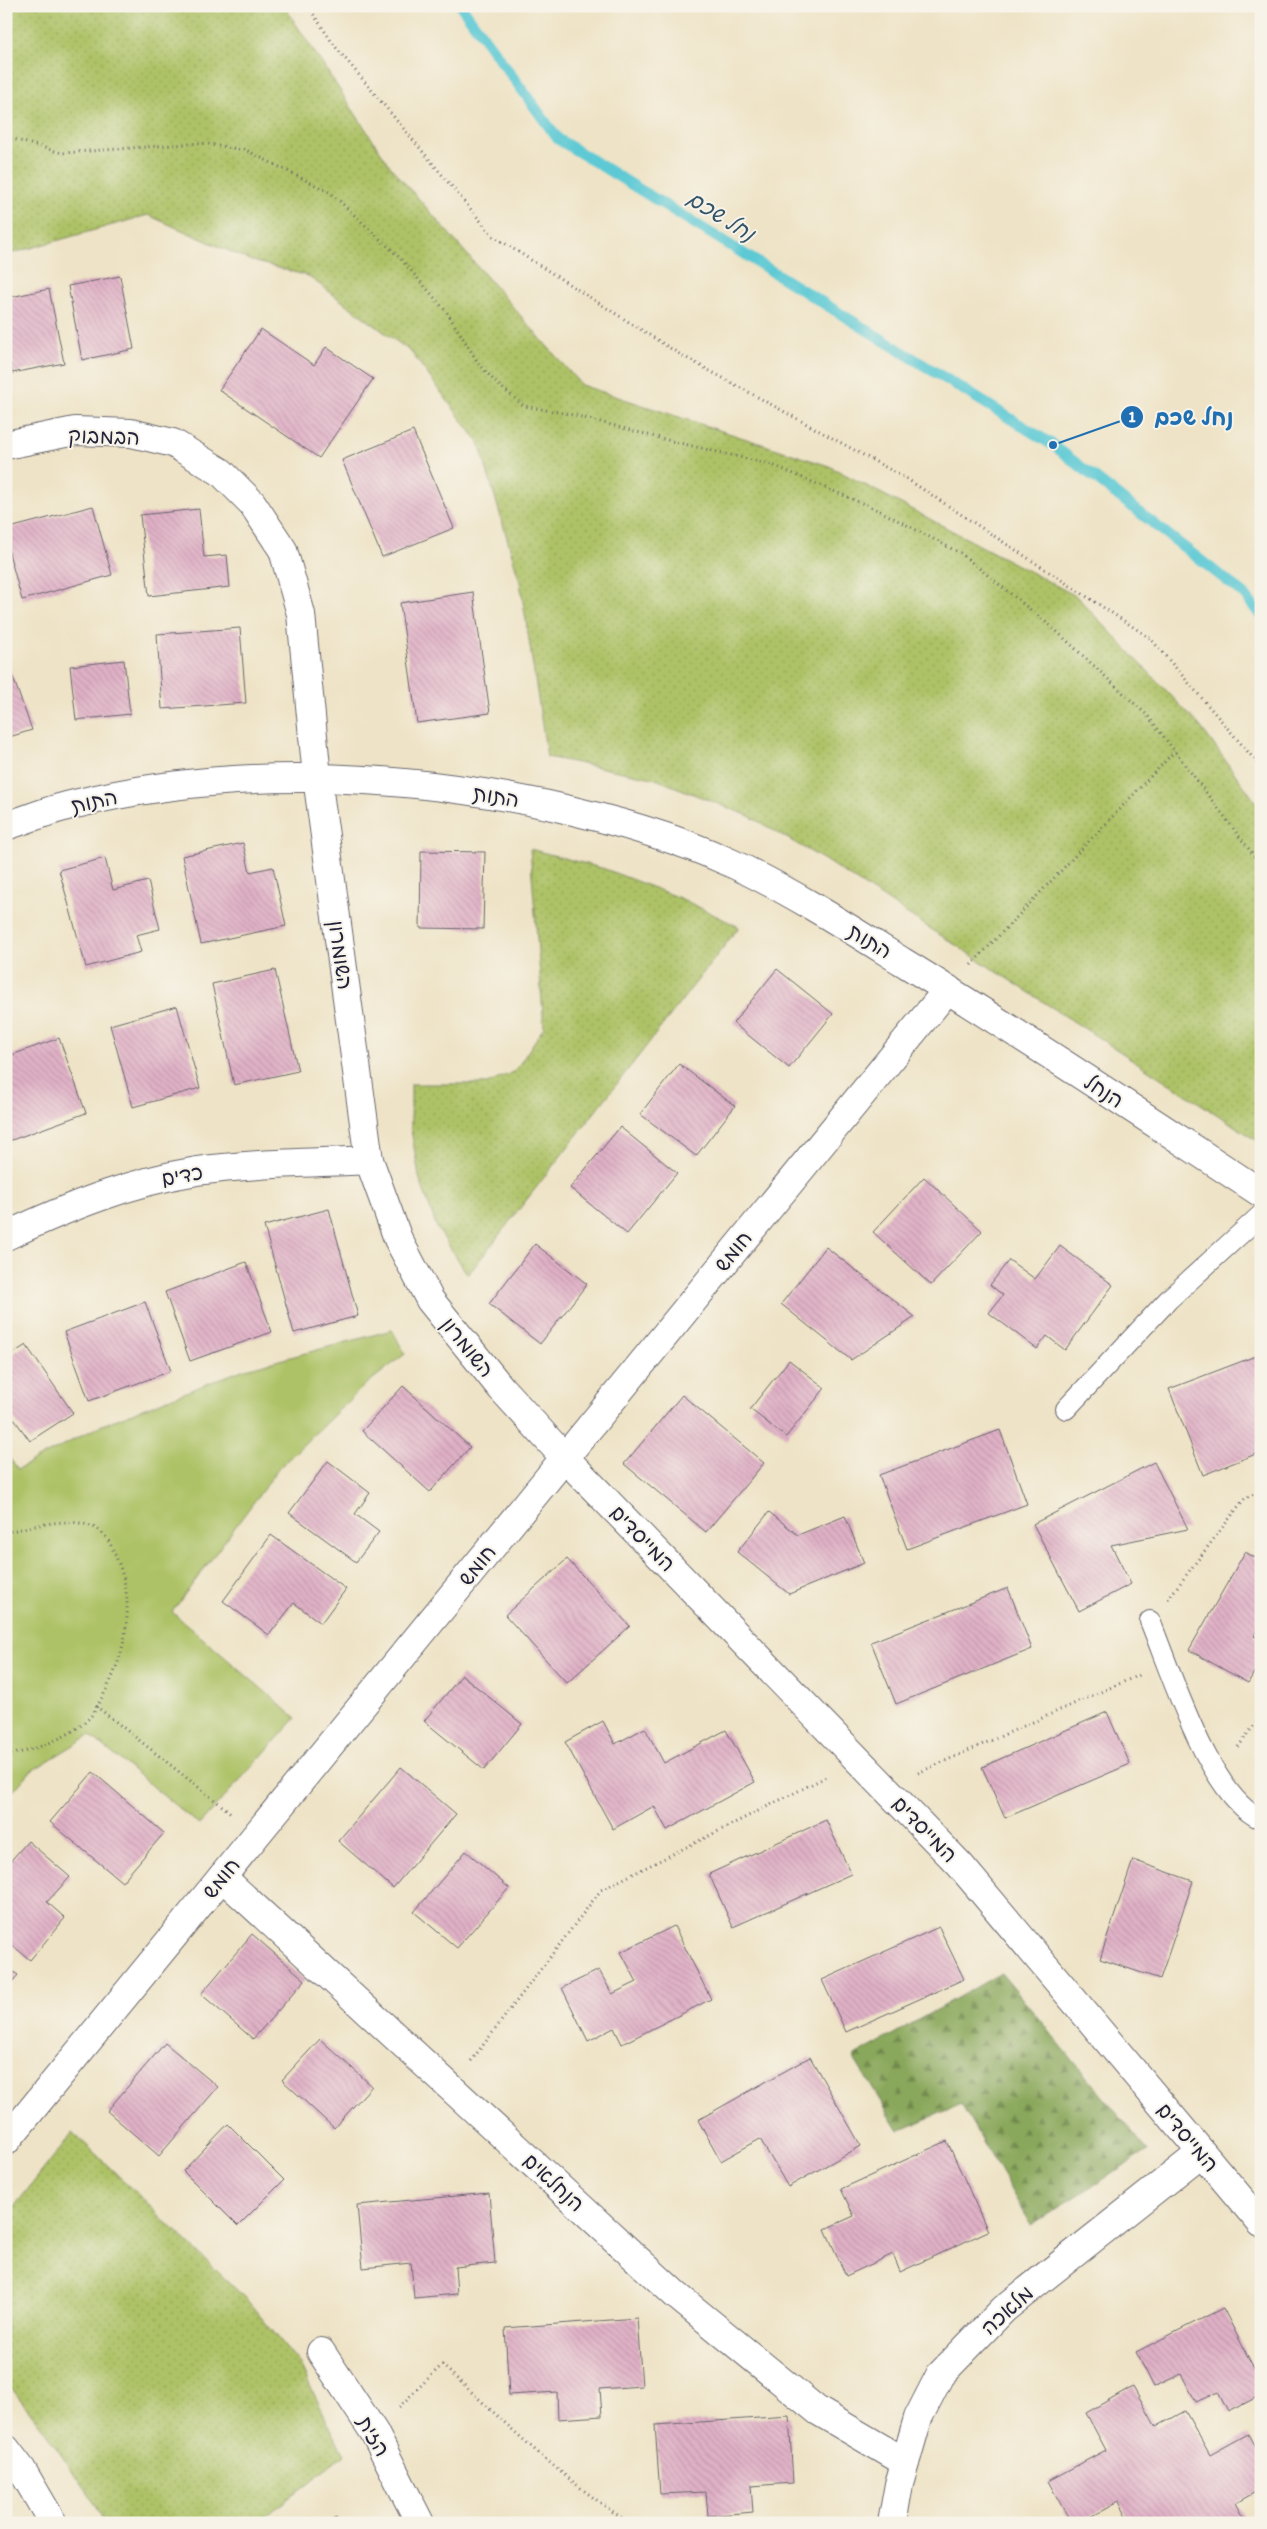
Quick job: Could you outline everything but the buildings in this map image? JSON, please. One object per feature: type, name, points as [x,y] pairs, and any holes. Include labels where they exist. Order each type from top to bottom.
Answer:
[{"type":"street","name":"הבמבוק","points":[[6,444],[75,431],[131,433],[172,444]]},
{"type":"street","name":"השומרון","points":[[172,444],[227,478],[252,503],[283,550],[301,614],[316,777],[369,1160],[398,1238],[430,1300],[501,1388],[564,1458]]},
{"type":"street","name":"התות","points":[[6,826],[70,805],[156,788],[238,780],[316,777],[410,784],[496,794],[579,812],[654,833],[728,862],[795,895],[948,989]]},
{"type":"street","name":"הנחל","points":[[948,989],[1261,1192]]},
{"type":"street","name":"חומש","points":[[6,2140],[948,989]]},
{"type":"street","name":"כדים","points":[[6,1236],[86,1201],[132,1185],[198,1171],[274,1164],[369,1160]]},
{"type":"street","name":"המייסדים","points":[[564,1458],[960,1865],[1261,2223]]},
{"type":"street","name":"הנחלאים","points":[[222,1877],[676,2295],[818,2411],[905,2462]]},
{"type":"street","name":"מלאכה","points":[[892,2523],[905,2462],[918,2418],[940,2375],[1004,2310],[1201,2153]]},
{"type":"street","name":"הזית","points":[[322,2352],[374,2432],[420,2523]]},
{"type":"street","points":[[6,2449],[22,2470],[53,2523]]},
{"type":"lane","points":[[1066,1409],[1169,1299],[1261,1215]]},
{"type":"lane","points":[[1150,1621],[1207,1762],[1230,1796],[1253,1816],[1261,1819]]},
{"type":"path","points":[[308,6],[334,45],[493,236],[681,355],[907,479],[1150,638],[1261,767]]},
{"type":"path","points":[[6,137],[62,153],[201,143],[246,150],[331,192],[400,258],[446,311],[479,364],[496,383],[524,406],[574,415],[671,441],[773,465],[880,511],[960,553],[1052,626],[1148,716],[1261,865]]},
{"type":"path","points":[[948,989],[1175,751]]},
{"type":"path","points":[[1150,1621],[1246,1498],[1261,1491]]},
{"type":"path","points":[[6,1534],[51,1523],[76,1524],[96,1529],[109,1541],[119,1562],[127,1597],[126,1637],[113,1677],[91,1716],[63,1736],[23,1753],[6,1755]]},
{"type":"path","points":[[884,1788],[1167,1663]]},
{"type":"path","points":[[96,1706],[257,1833]]},
{"type":"path","points":[[1217,1776],[1261,1716]]},
{"type":"path","points":[[451,2087],[601,1890],[858,1761]]},
{"type":"path","points":[[374,2432],[442,2365],[544,2457],[603,2505],[630,2523]]},
{"type":"green space","points":[[6,6],[284,6],[390,166],[581,385],[829,466],[1076,596],[1200,726],[1261,809],[1261,1143],[823,859],[749,816],[653,778],[547,757],[520,582],[479,443],[411,352],[308,276],[249,260],[148,215],[6,255]]},
{"type":"green space","points":[[530,849],[605,869],[682,899],[739,927],[468,1275],[437,1228],[419,1177],[411,1129],[411,1084],[487,1084],[515,1071],[544,1027]]},
{"type":"green space","points":[[392,1330],[405,1354],[364,1386],[279,1468],[172,1612],[296,1718],[199,1825],[90,1735],[30,1772],[6,1799],[6,1454],[18,1469],[102,1425],[242,1370]]},
{"type":"green space","points":[[1001,1973],[1148,2151],[1031,2225],[961,2104],[899,2131],[853,2057]]},
{"type":"green space","points":[[73,2132],[246,2299],[299,2363],[344,2455],[257,2523],[105,2523],[95,2504],[44,2430],[6,2381],[6,2217]]},
{"type":"waterway","name":"נחל שכם","points":[[461,6],[558,139],[1053,445],[1244,594],[1261,616]]},
{"type":"place","name":"נחל שכם","points":[[1053,445]]}]
